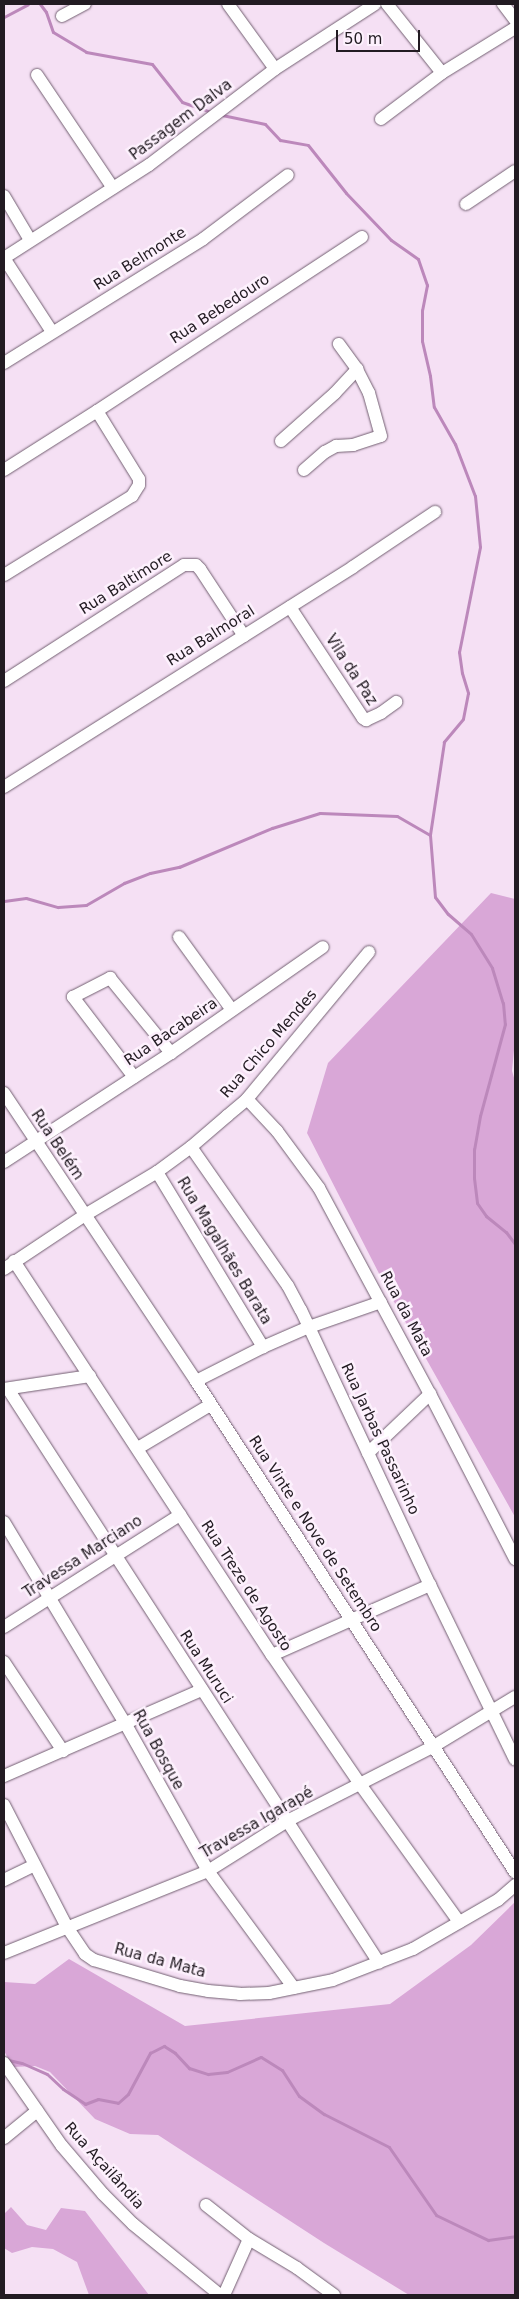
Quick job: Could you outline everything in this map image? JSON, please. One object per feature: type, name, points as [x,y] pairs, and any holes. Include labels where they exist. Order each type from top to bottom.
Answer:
[{"type":"street","points":[[62,16],[85,4]]},
{"type":"street","points":[[228,4],[275,69]]},
{"type":"street","name":"Passagem Dalva","points":[[4,258],[172,148],[275,69],[375,4]]},
{"type":"street","points":[[386,4],[442,73]]},
{"type":"street","points":[[503,4],[515,20]]},
{"type":"street","points":[[381,119],[442,73],[515,28]]},
{"type":"street","points":[[37,75],[113,188]]},
{"type":"street","points":[[466,204],[515,171]]},
{"type":"street","name":"Rua Belmonte","points":[[4,362],[203,239],[288,175]]},
{"type":"street","points":[[4,196],[30,240]]},
{"type":"street","name":"Rua Bebedouro","points":[[4,470],[362,237]]},
{"type":"street","points":[[4,258],[52,332]]},
{"type":"street","points":[[304,470],[325,452],[336,446],[375,439],[381,436],[369,392],[357,369],[338,344]]},
{"type":"street","points":[[281,441],[330,398],[357,369]]},
{"type":"street","points":[[4,575],[132,496],[140,485],[139,479],[97,411]]},
{"type":"street","name":"Rua Balmoral","points":[[4,787],[290,607],[435,512]]},
{"type":"street","name":"Rua Baltimore","points":[[4,681],[184,565],[190,564],[200,569],[244,636]]},
{"type":"street","name":"Vila da Paz","points":[[290,607],[363,718],[366,720],[381,713],[396,702]]},
{"type":"street","points":[[179,937],[232,1010]]},
{"type":"street","name":"Rua Bacabeira","points":[[4,1162],[171,1053],[323,947]]},
{"type":"street","name":"Rua Chico Mendes","points":[[4,1269],[85,1215],[156,1172],[191,1147],[247,1098],[369,952]]},
{"type":"street","points":[[134,1077],[73,997],[108,978],[171,1053]]},
{"type":"street","name":"Rua Belém","points":[[4,1093],[85,1215]]},
{"type":"street","name":"Rua da Mata","points":[[247,1098],[277,1131],[319,1188],[430,1394],[515,1559]]},
{"type":"street","name":"Rua Jarbas Passarinho","points":[[191,1147],[288,1286],[515,1759]]},
{"type":"street","name":"Rua Magalhães Barata","points":[[156,1172],[263,1347]]},
{"type":"street","name":"Rua Vinte e Nove de Setembro","points":[[85,1215],[196,1381],[515,1872]]},
{"type":"street","name":"Rua Treze de Agosto","points":[[14,1261],[272,1655],[360,1784],[459,1922]]},
{"type":"street","points":[[196,1381],[263,1347],[381,1302]]},
{"type":"street","points":[[6,1389],[90,1376]]},
{"type":"street","name":"Rua Muruci","points":[[6,1389],[379,1963]]},
{"type":"street","points":[[368,1454],[430,1394]]},
{"type":"street","points":[[138,1448],[210,1405]]},
{"type":"street","name":"Travessa Marciano","points":[[4,1626],[50,1598],[115,1554],[180,1515]]},
{"type":"street","name":"Rua Bosque","points":[[4,1522],[125,1723],[208,1871],[294,1988]]},
{"type":"street","points":[[272,1655],[430,1585]]},
{"type":"street","points":[[4,1662],[63,1751]]},
{"type":"street","points":[[4,1776],[202,1690]]},
{"type":"street","name":"Travessa Igarapé","points":[[4,1953],[208,1871],[287,1821],[434,1746],[515,1697]]},
{"type":"street","points":[[4,1805],[35,1865],[4,1880]]},
{"type":"street","name":"Rua da Mata","points":[[35,1865],[79,1948],[94,1960],[180,1986],[240,1994],[294,1988],[333,1980],[379,1963],[413,1949],[498,1900],[515,1885]]},
{"type":"street","name":"Rua Açailândia","points":[[5,2065],[62,2146],[103,2194],[133,2224],[222,2295]]},
{"type":"street","points":[[4,2138],[37,2111]]},
{"type":"street","points":[[206,2205],[249,2239],[297,2268],[334,2295]]},
{"type":"street","points":[[222,2295],[249,2239]]},
{"type":"shaded area","points":[[491,893],[515,899],[515,1040],[512,1071],[515,1081],[515,1517],[388,1291],[307,1133],[328,1063]]},
{"type":"shaded area","points":[[515,1902],[515,2295],[409,2295],[324,2243],[158,2135],[130,2134],[95,2119],[50,2072],[35,2066],[13,2067],[4,2051],[4,1982],[35,1984],[69,1959],[185,2026],[390,2004],[471,1945]]},
{"type":"shaded area","points":[[11,2207],[27,2225],[46,2230],[61,2208],[85,2211],[149,2295],[89,2295],[77,2262],[53,2249],[32,2247],[12,2253],[4,2248],[4,2214]]},
{"type":"waterway","points":[[4,17],[28,4]]},
{"type":"waterway","points":[[40,4],[46,12],[53,32],[86,52],[152,64],[182,102],[211,112]]},
{"type":"waterway","points":[[222,115],[265,124],[280,140],[308,145],[346,193],[391,240],[418,259],[427,285],[422,310],[422,341],[430,376],[434,407],[455,444],[475,496],[480,547],[459,652],[462,673],[468,693],[463,719],[444,742],[430,835],[435,897],[448,914],[471,934],[492,968],[503,1003],[505,1024],[480,1116],[474,1149],[474,1178],[477,1203],[486,1216],[506,1232],[515,1244]]},
{"type":"waterway","points":[[4,901],[26,898],[58,907],[86,905],[124,883],[150,873],[179,867],[272,828],[320,813],[397,816],[430,835]]},
{"type":"waterway","points":[[4,2059],[22,2063],[47,2074],[63,2089],[85,2104],[98,2099],[118,2103],[128,2094],[150,2053],[164,2046],[175,2053],[189,2068],[208,2074],[227,2072],[261,2057],[282,2070],[299,2096],[324,2114],[389,2147],[436,2215],[488,2240],[515,2236]]}]
